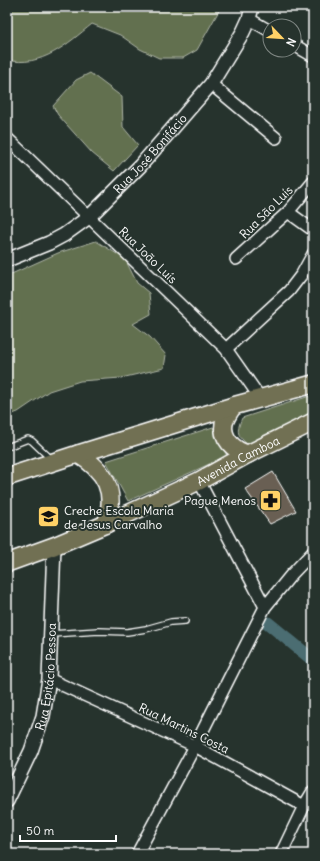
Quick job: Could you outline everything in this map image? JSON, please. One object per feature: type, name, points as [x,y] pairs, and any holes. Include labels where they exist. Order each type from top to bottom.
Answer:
[{"type":"main road","points":[[7,477],[234,406],[313,384]]},
{"type":"main road","points":[[234,406],[227,415],[224,424],[225,434],[233,448],[242,453],[248,454]]},
{"type":"main road","name":"Avenida Camboa","points":[[7,563],[54,546],[106,524],[199,481],[248,454],[313,422]]},
{"type":"main road","points":[[78,454],[93,465],[106,482],[110,493],[111,505],[106,524]]},
{"type":"street","points":[[250,13],[262,24]]},
{"type":"street","name":"Rua José Bonifácio","points":[[7,260],[49,243],[64,235],[89,217],[140,166],[212,84],[243,32],[250,13]]},
{"type":"street","points":[[302,50],[313,56]]},
{"type":"street","points":[[212,84],[276,138]]},
{"type":"street","name":"Rua João Luís","points":[[7,138],[226,349],[261,399]]},
{"type":"street","name":"Rua São Luís","points":[[236,260],[288,212],[313,182]]},
{"type":"street","points":[[288,212],[313,230]]},
{"type":"street","points":[[226,349],[289,291],[302,274],[313,254]]},
{"type":"street","points":[[199,481],[265,607]]},
{"type":"street","name":"Rua Epitácio Pessoa","points":[[7,801],[33,744],[43,716],[49,679],[54,546]]},
{"type":"street","points":[[137,854],[195,746],[265,607],[291,575],[313,552]]},
{"type":"street","name":"Rua Martins Costa","points":[[49,679],[195,746],[304,806]]},
{"type":"street","points":[[281,854],[304,806],[313,791]]},
{"type":"lane","points":[[7,447],[28,439],[54,462]]},
{"type":"lane","points":[[51,634],[99,631],[127,632],[146,629],[171,622],[185,621]]},
{"type":"green space","points":[[7,7],[221,7],[197,50],[183,58],[159,58],[140,49],[120,35],[92,24],[53,52],[32,61],[20,62],[7,60]]},
{"type":"green space","points":[[90,73],[122,97],[123,127],[138,145],[114,171],[92,153],[58,115],[53,106],[76,80]]},
{"type":"green space","points":[[96,241],[125,259],[137,283],[149,293],[151,314],[133,324],[150,337],[166,355],[164,368],[121,378],[80,381],[49,391],[18,412],[7,416],[7,276],[58,253]]},
{"type":"green space","points":[[313,395],[313,415],[248,445],[240,436],[238,430],[242,418]]},
{"type":"green space","points":[[213,427],[227,456],[128,501],[106,461]]},
{"type":"building","name":"Pague Menos","points":[[273,472],[296,511],[270,524],[245,489]]},
{"type":"waterway","points":[[268,623],[313,660]]},
{"type":"place","name":"Pague Menos","points":[[271,500]]},
{"type":"place","name":"Creche Escola Maria de Jesus Carvalho","points":[[49,517]]}]
